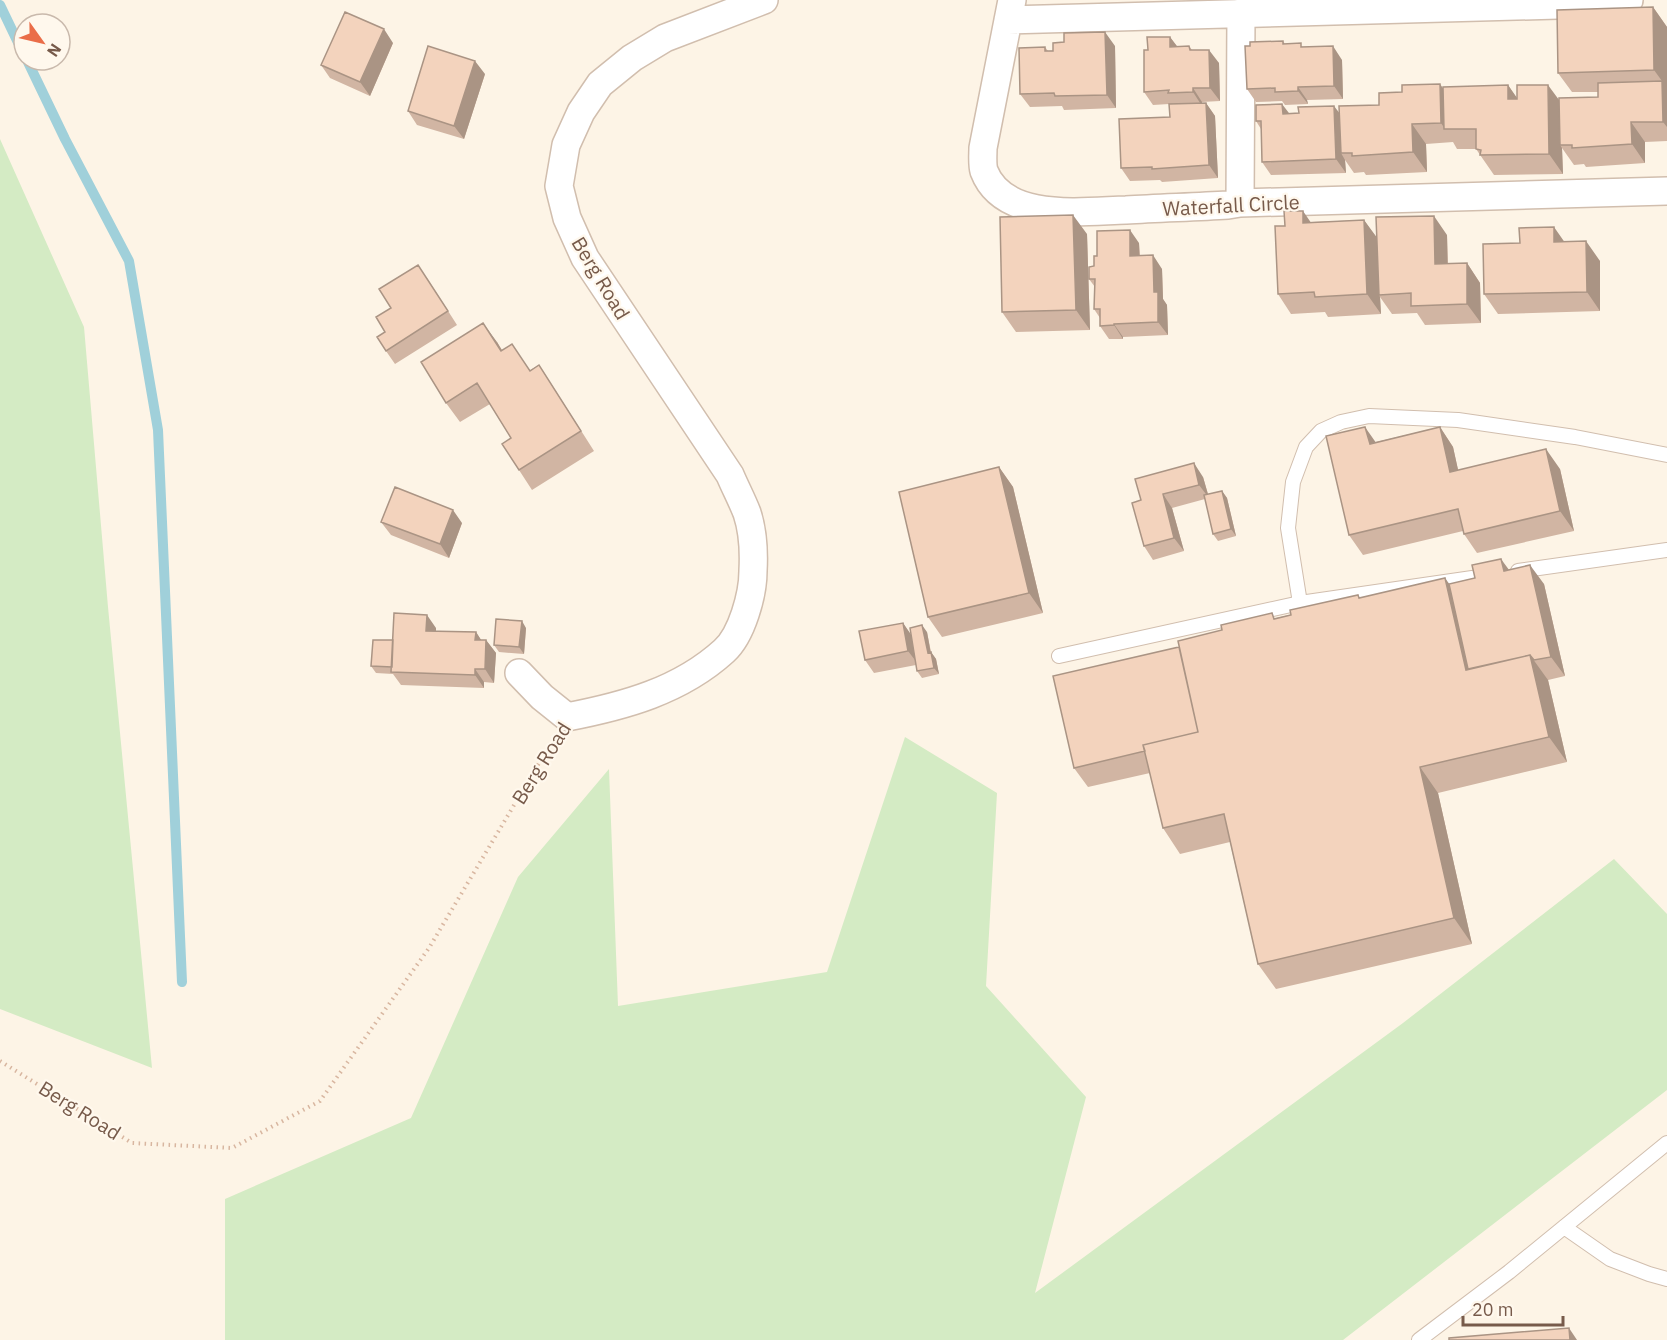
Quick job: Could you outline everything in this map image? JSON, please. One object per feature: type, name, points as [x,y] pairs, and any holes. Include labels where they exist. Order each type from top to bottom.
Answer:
[{"type":"street","name":"Berg Road","points":[[567,717],[613,708],[675,686],[726,650],[740,626],[753,589],[754,553],[747,513],[730,475],[585,258],[567,218],[560,186],[566,145],[581,112],[600,84],[632,58],[665,38],[764,0]]},
{"type":"street","points":[[1010,10],[1241,13],[1629,0]]},
{"type":"street","name":"Waterfall Circle","points":[[1010,10],[983,148],[984,170],[996,188],[1015,202],[1042,211],[1073,212],[1240,203],[1667,191]]},
{"type":"street","points":[[1240,203],[1241,13]]},
{"type":"street","points":[[519,673],[542,697],[567,717]]},
{"type":"lane","points":[[1300,603],[1288,528],[1293,482],[1306,447],[1321,431],[1341,422],[1369,416],[1458,420],[1575,437],[1667,455]]},
{"type":"lane","points":[[1059,656],[1300,603],[1667,550]]},
{"type":"lane","points":[[1419,1340],[1509,1272],[1667,1143]]},
{"type":"lane","points":[[1564,1227],[1610,1259],[1667,1279]]},
{"type":"path","name":"Berg Road","points":[[0,1061],[132,1143],[232,1148],[320,1101],[429,948],[567,717]]},
{"type":"green space","points":[[0,139],[84,327],[152,1068],[0,1009]]},
{"type":"green space","points":[[905,737],[997,793],[986,986],[1086,1097],[1035,1293],[1403,1023],[1614,859],[1667,914],[1667,1090],[1343,1340],[225,1340],[225,1199],[411,1118],[518,877],[609,769],[618,1006],[827,972]]},
{"type":"building","points":[[1653,7],[1654,70],[1558,73],[1557,10]]},
{"type":"building","points":[[345,12],[384,29],[360,82],[321,65]]},
{"type":"building","points":[[1105,32],[1107,95],[1020,94],[1019,48],[1045,47],[1045,51],[1053,51],[1053,43],[1064,42],[1064,33]]},
{"type":"building","points":[[1147,37],[1170,37],[1170,47],[1189,46],[1190,50],[1209,50],[1210,88],[1193,88],[1193,92],[1168,93],[1169,90],[1144,92],[1144,50],[1148,50]]},
{"type":"building","points":[[1283,41],[1283,44],[1301,43],[1301,47],[1333,46],[1334,86],[1298,87],[1298,91],[1275,92],[1275,88],[1247,89],[1245,46],[1250,46],[1250,42]]},
{"type":"building","points":[[428,46],[475,61],[454,126],[408,111]]},
{"type":"building","points":[[1662,81],[1663,122],[1631,122],[1632,144],[1572,148],[1572,145],[1560,145],[1559,98],[1598,97],[1598,83]]},
{"type":"building","points":[[1440,84],[1441,123],[1412,124],[1413,152],[1352,156],[1352,153],[1341,153],[1339,106],[1379,105],[1379,93],[1402,92],[1402,85]]},
{"type":"building","points":[[1508,85],[1508,99],[1517,99],[1517,85],[1548,85],[1549,154],[1480,155],[1481,150],[1476,149],[1476,129],[1444,129],[1443,87]]},
{"type":"building","points":[[1206,103],[1209,165],[1152,169],[1152,167],[1121,168],[1119,119],[1170,117],[1169,104]]},
{"type":"building","points":[[1282,104],[1283,114],[1299,113],[1298,107],[1334,106],[1336,159],[1262,162],[1261,121],[1256,121],[1256,105]]},
{"type":"building","points":[[1284,211],[1303,211],[1303,223],[1364,220],[1367,294],[1315,297],[1314,292],[1278,294],[1275,226],[1285,226]]},
{"type":"building","points":[[1073,215],[1076,310],[1002,312],[1000,217]]},
{"type":"building","points":[[1434,216],[1435,264],[1467,263],[1467,304],[1411,306],[1411,293],[1379,295],[1376,217]]},
{"type":"building","points":[[1554,227],[1554,242],[1586,241],[1587,292],[1484,294],[1483,244],[1520,243],[1519,228]]},
{"type":"building","points":[[1130,230],[1130,256],[1153,255],[1154,292],[1158,292],[1158,322],[1100,326],[1100,309],[1094,309],[1095,279],[1089,279],[1089,267],[1094,266],[1094,256],[1097,256],[1097,231]]},
{"type":"building","points":[[418,265],[448,311],[386,351],[377,337],[385,332],[376,317],[391,308],[379,289]]},
{"type":"building","points":[[483,323],[501,351],[512,344],[530,371],[539,365],[581,431],[519,470],[502,444],[511,438],[477,383],[446,403],[421,362]]},
{"type":"building","points":[[1365,427],[1370,444],[1440,427],[1450,472],[1546,449],[1560,511],[1464,534],[1458,509],[1349,535],[1326,436]]},
{"type":"building","points":[[1194,463],[1199,485],[1163,494],[1174,538],[1144,546],[1132,503],[1141,500],[1135,479]]},
{"type":"building","points":[[999,467],[1029,593],[928,617],[899,492]]},
{"type":"building","points":[[395,487],[453,510],[440,544],[381,522]]},
{"type":"building","points":[[1222,491],[1231,529],[1213,534],[1204,495]]},
{"type":"building","points":[[1501,559],[1504,571],[1530,565],[1551,657],[1534,660],[1530,655],[1468,669],[1449,584],[1475,578],[1472,565]]},
{"type":"building","points":[[1445,578],[1466,670],[1530,655],[1549,737],[1420,767],[1454,918],[1258,964],[1224,814],[1163,828],[1143,745],[1198,732],[1178,641],[1222,630],[1221,625],[1272,613],[1274,619],[1291,615],[1290,610],[1358,595],[1359,598]]},
{"type":"building","points":[[394,613],[427,615],[426,631],[476,632],[475,640],[486,640],[485,669],[475,669],[475,675],[391,672]]},
{"type":"building","points":[[496,619],[522,621],[519,647],[494,645]]},
{"type":"building","points":[[903,623],[908,651],[865,660],[859,631]]},
{"type":"building","points":[[922,625],[934,668],[917,671],[910,628]]},
{"type":"building","points":[[373,640],[393,640],[392,667],[371,666]]},
{"type":"building","points":[[1179,647],[1198,732],[1143,745],[1145,751],[1074,768],[1053,676]]},
{"type":"building","points":[[1569,1328],[1570,1340],[1449,1340],[1449,1338]]},
{"type":"waterway","points":[[0,5],[12,30]]},
{"type":"waterway","points":[[33,72],[129,261],[158,430],[182,982]]}]
